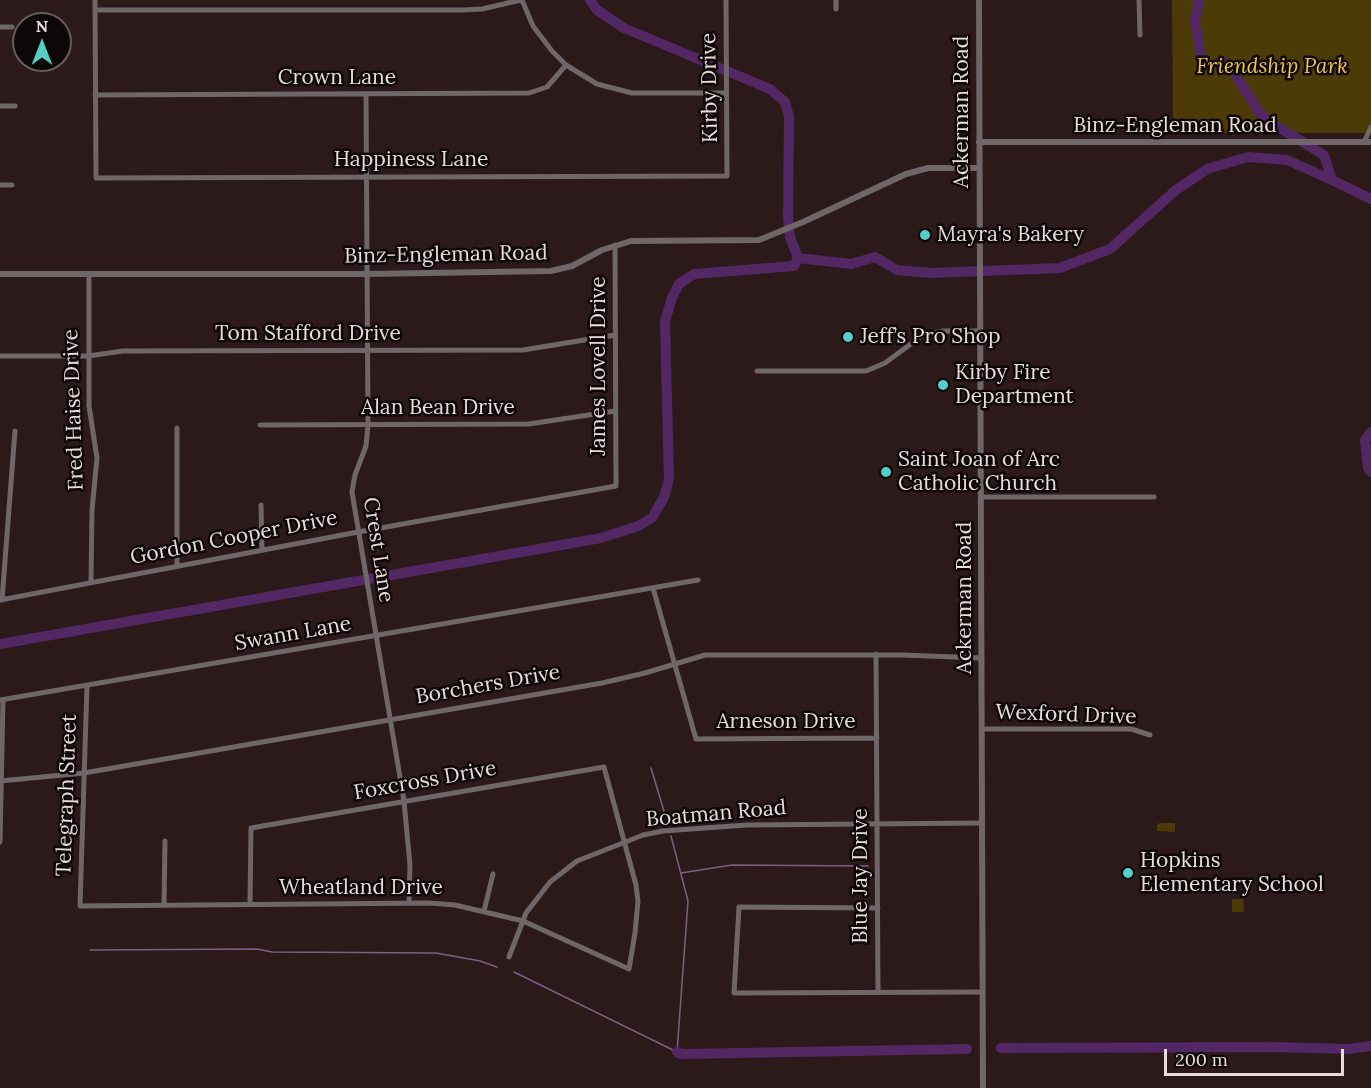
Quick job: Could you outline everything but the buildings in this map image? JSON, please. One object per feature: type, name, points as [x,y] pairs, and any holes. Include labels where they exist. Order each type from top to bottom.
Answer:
[{"type":"street","points":[[95,0],[95,95]]},
{"type":"street","points":[[95,10],[463,10],[482,9],[521,0],[542,40],[566,65],[597,84],[620,91],[726,90]]},
{"type":"street","name":"Kirby Drive","points":[[726,0],[727,176]]},
{"type":"street","points":[[836,0],[836,9]]},
{"type":"street","name":"Ackerman Road","points":[[979,0],[983,1088]]},
{"type":"street","points":[[1140,0],[1140,35]]},
{"type":"street","points":[[0,27],[12,27]]},
{"type":"street","name":"Crown Lane","points":[[95,95],[529,93],[547,87],[566,65]]},
{"type":"street","name":"Crest Lane","points":[[366,94],[368,424],[366,446],[352,486],[404,801],[410,865],[410,903]]},
{"type":"street","name":"Happiness Lane","points":[[95,95],[96,178],[727,176]]},
{"type":"street","points":[[0,106],[15,106]]},
{"type":"street","points":[[1367,142],[1371,127]]},
{"type":"street","name":"Binz-Engleman Road","points":[[979,142],[1367,142]]},
{"type":"street","name":"Binz-Engleman Road","points":[[0,274],[367,274],[551,271],[572,266],[615,245],[647,240],[749,241],[777,234],[906,174],[928,168],[979,168]]},
{"type":"street","points":[[0,185],[12,185]]},
{"type":"street","name":"James Lovell Drive","points":[[615,245],[616,486]]},
{"type":"street","name":"Fred Haise Drive","points":[[89,274],[89,405],[97,458],[92,510],[91,581]]},
{"type":"street","points":[[757,371],[866,371],[885,363],[923,335],[943,331],[980,331]]},
{"type":"street","name":"Tom Stafford Drive","points":[[0,356],[88,356],[123,351],[533,350],[615,335]]},
{"type":"street","name":"Alan Bean Drive","points":[[260,425],[529,424],[615,411]]},
{"type":"street","points":[[177,428],[177,566]]},
{"type":"street","points":[[1,600],[15,432]]},
{"type":"street","name":"Gordon Cooper Drive","points":[[1,600],[91,581],[616,486]]},
{"type":"street","points":[[981,497],[1154,497]]},
{"type":"street","points":[[261,505],[262,550]]},
{"type":"street","name":"Swann Lane","points":[[2,700],[698,580]]},
{"type":"street","points":[[653,588],[675,664]]},
{"type":"street","name":"Borchers Drive","points":[[1,781],[84,773],[602,683],[705,655],[876,654],[982,658]]},
{"type":"street","name":"Blue Jay Drive","points":[[876,654],[878,992]]},
{"type":"street","name":"Arneson Drive","points":[[675,664],[696,739],[877,738]]},
{"type":"street","name":"Telegraph Street","points":[[80,906],[87,686]]},
{"type":"street","points":[[0,842],[2,700]]},
{"type":"street","name":"Wexford Drive","points":[[982,729],[1131,729],[1150,735]]},
{"type":"street","name":"Foxcross Drive","points":[[250,904],[251,828],[604,767],[624,842]]},
{"type":"street","name":"Boatman Road","points":[[509,957],[523,921],[538,896],[564,869],[590,855],[653,832],[717,826],[982,823]]},
{"type":"street","points":[[164,905],[165,841]]},
{"type":"street","name":"Wheatland Drive","points":[[80,906],[410,903],[455,905],[523,921],[629,969],[638,894],[624,842]]},
{"type":"street","points":[[484,911],[493,874]]},
{"type":"street","points":[[878,908],[739,907],[734,993],[983,992]]},
{"type":"green space","name":"Friendship Park","points":[[1172,0],[1371,0],[1371,133],[1173,133]]},
{"type":"green space","points":[[1159,823],[1175,823],[1175,832],[1157,831]]},
{"type":"green space","points":[[1232,899],[1243,899],[1244,912],[1232,912]]},
{"type":"waterway","points":[[590,0],[597,10],[624,28],[770,89],[785,102],[789,116],[788,219],[790,237],[798,258],[851,264],[875,257],[897,270],[931,273],[1060,268],[1110,249],[1176,190],[1207,169],[1248,157],[1287,160],[1332,180]]},
{"type":"waterway","points":[[1199,0],[1195,21],[1202,63],[1211,65],[1223,61],[1230,66],[1259,112],[1273,124],[1324,155],[1332,180],[1371,199]]},
{"type":"waterway","points":[[0,644],[601,538],[638,526],[652,518],[664,497],[669,479],[665,321],[679,284],[694,274],[794,266],[798,258]]},
{"type":"waterway","points":[[1371,432],[1365,440],[1368,468],[1371,472]]},
{"type":"waterway","points":[[651,768],[667,821]]},
{"type":"waterway","points":[[514,972],[677,1052],[688,901],[671,836]]},
{"type":"waterway","points":[[681,873],[732,865],[868,866]]},
{"type":"waterway","points":[[90,950],[257,949],[272,952],[436,953],[480,961],[497,967]]},
{"type":"waterway","points":[[1001,1048],[1348,1049],[1371,1046]]},
{"type":"waterway","points":[[677,1052],[681,1054],[967,1049]]},
{"type":"place","name":"Mayra's Bakery","points":[[925,235]]},
{"type":"place","name":"Jeff’s Pro Shop","points":[[848,337]]},
{"type":"place","name":"Kirby Fire Department","points":[[943,385]]},
{"type":"place","name":"Saint Joan of Arc Catholic Church","points":[[886,472]]},
{"type":"place","name":"Hopkins Elementary School","points":[[1128,873]]}]
